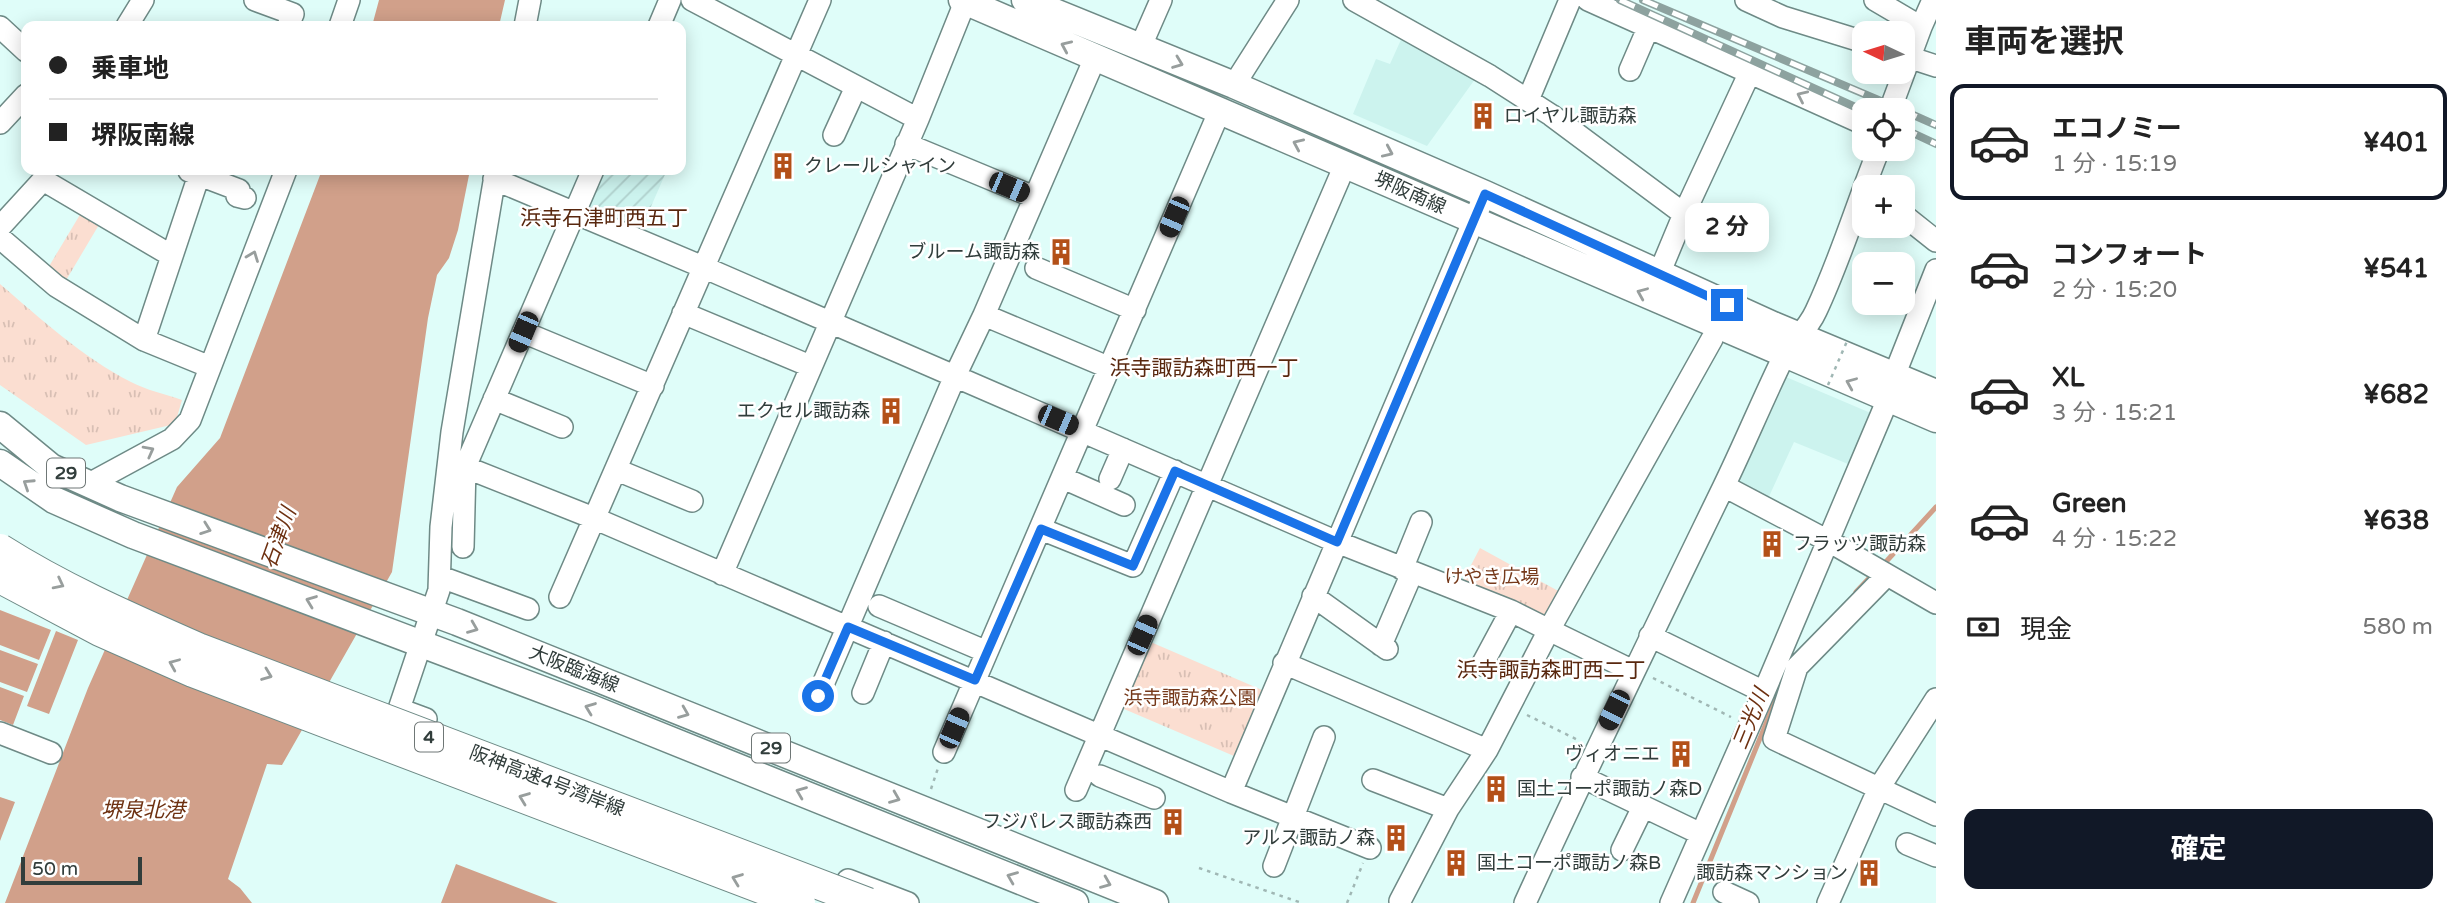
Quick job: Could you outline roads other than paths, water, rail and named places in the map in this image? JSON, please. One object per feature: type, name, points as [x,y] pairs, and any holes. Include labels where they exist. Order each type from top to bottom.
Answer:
[{"type":"highway","name":"阪神高速4号湾岸線","points":[[0,549],[41,575],[198,648],[868,903]]},
{"type":"highway","name":"阪神高速4号湾岸線","points":[[0,578],[100,631],[193,672],[800,903]]},
{"type":"main road","name":"堺阪南線","points":[[1025,0],[1234,85],[1485,194],[1659,274],[1793,345]]},
{"type":"main road","name":"堺阪南線","points":[[964,1],[1475,222],[1793,345],[1891,388],[1936,419]]},
{"type":"main road","name":"堺阪南線","points":[[1891,388],[1936,393]]},
{"type":"main road","name":"大阪臨海線","points":[[0,425],[51,467],[142,506],[386,594],[1155,903]]},
{"type":"main road","name":"大阪臨海線","points":[[0,463],[54,500],[133,534],[591,708],[1075,903]]},
{"type":"street","points":[[130,21],[143,0]]},
{"type":"street","points":[[255,0],[293,14],[290,21]]},
{"type":"street","points":[[342,21],[349,0]]},
{"type":"street","points":[[526,21],[530,0]]},
{"type":"street","points":[[661,21],[670,0]]},
{"type":"street","points":[[692,0],[918,119]]},
{"type":"street","points":[[561,597],[820,0]]},
{"type":"street","points":[[1140,48],[1161,0]]},
{"type":"street","points":[[1234,85],[1288,0]]},
{"type":"street","points":[[1354,0],[1528,100],[1684,214]]},
{"type":"street","points":[[1528,100],[1570,0]]},
{"type":"street","points":[[1588,0],[1852,119]]},
{"type":"street","points":[[1745,0],[1788,8],[1852,37]]},
{"type":"street","points":[[1875,0],[1920,27]]},
{"type":"street","points":[[1915,37],[1933,0]]},
{"type":"street","points":[[722,574],[918,119],[964,1]]},
{"type":"street","points":[[1630,70],[1649,26]]},
{"type":"street","points":[[0,27],[21,46]]},
{"type":"street","points":[[818,696],[1095,58]]},
{"type":"street","points":[[1915,59],[1936,66]]},
{"type":"street","points":[[1659,274],[1750,72]]},
{"type":"street","points":[[834,135],[856,87]]},
{"type":"street","points":[[0,123],[21,100]]},
{"type":"street","points":[[940,761],[1220,110]]},
{"type":"street","points":[[906,144],[1034,197]]},
{"type":"street","points":[[1076,790],[1345,165]]},
{"type":"street","points":[[144,340],[172,256],[192,175]]},
{"type":"street","points":[[198,175],[239,190],[237,196],[245,198]]},
{"type":"street","points":[[89,484],[172,439],[190,421],[284,175]]},
{"type":"street","points":[[495,175],[452,432],[441,527],[439,590],[399,709],[908,903]]},
{"type":"street","points":[[497,175],[573,213],[1337,542],[1510,611],[1634,670]]},
{"type":"street","points":[[463,547],[465,467],[591,175]]},
{"type":"street","points":[[0,227],[43,180],[172,256]]},
{"type":"street","points":[[1231,792],[1485,194]]},
{"type":"street","points":[[1525,903],[1650,636],[1793,345],[1815,313],[1852,224]]},
{"type":"street","points":[[1915,224],[1936,241]]},
{"type":"street","points":[[0,238],[56,286],[144,340],[210,367]]},
{"type":"street","points":[[1036,268],[1135,310]]},
{"type":"street","points":[[1671,903],[1764,692],[1891,388],[1936,270]]},
{"type":"street","points":[[683,313],[810,366]]},
{"type":"street","points":[[984,315],[1110,368]]},
{"type":"street","points":[[523,332],[653,386]]},
{"type":"street","points":[[1399,901],[1448,809],[1487,750],[1549,630],[1712,340]]},
{"type":"street","points":[[494,399],[562,427]]},
{"type":"street","points":[[1110,479],[1123,449]]},
{"type":"street","points":[[465,467],[596,519],[1231,792],[1370,848]]},
{"type":"street","points":[[617,470],[692,501]]},
{"type":"street","points":[[1041,529],[1133,566],[1175,471]]},
{"type":"street","points":[[1063,478],[1124,505]]},
{"type":"street","points":[[1724,486],[1936,603]]},
{"type":"street","points":[[1313,596],[1384,647],[1421,522]]},
{"type":"street","points":[[1887,575],[1797,667],[1774,739],[1936,815]]},
{"type":"street","points":[[441,578],[528,609]]},
{"type":"street","points":[[879,606],[987,652]]},
{"type":"street","points":[[1482,665],[1510,611]]},
{"type":"street","points":[[1650,636],[1764,692]]},
{"type":"street","points":[[863,694],[884,642]]},
{"type":"street","points":[[1284,663],[1487,750]]},
{"type":"street","points":[[1828,903],[1880,788],[1936,699]]},
{"type":"street","points":[[0,733],[51,753]]},
{"type":"street","points":[[1271,874],[1324,737]]},
{"type":"street","points":[[1129,788],[1143,753]]},
{"type":"street","points":[[1100,776],[1154,798]]},
{"type":"street","points":[[1582,778],[1701,834]]},
{"type":"street","points":[[1373,780],[1448,809]]},
{"type":"street","points":[[1622,850],[1643,807]]},
{"type":"street","points":[[1907,844],[1936,856]]},
{"type":"street","points":[[794,903],[808,865]]},
{"type":"water","points":[[379,0],[505,0],[500,21],[373,21]]},
{"type":"water","points":[[320,175],[469,175],[458,230],[449,258],[437,275],[428,318],[392,572],[282,765],[267,764],[228,879],[240,888],[252,903],[5,903],[88,688],[177,487],[220,438]]},
{"type":"water","points":[[0,610],[51,630],[39,660],[0,645]]},
{"type":"water","points":[[56,631],[78,640],[49,714],[27,706]]},
{"type":"water","points":[[0,650],[38,664],[27,692],[0,682]]},
{"type":"water","points":[[0,687],[24,696],[13,725],[0,720]]},
{"type":"water","points":[[0,797],[15,802],[0,841]]},
{"type":"water","points":[[456,864],[547,899],[558,903],[441,903]]},
{"type":"waterway","name":"三光川","points":[[1883,565],[1936,507]]},
{"type":"waterway","name":"三光川","points":[[1856,592],[1874,573]]},
{"type":"waterway","name":"三光川","points":[[1693,903],[1776,699]]},
{"type":"railway","points":[[1620,0],[1852,106]]},
{"type":"railway","points":[[1643,0],[1874,98]]},
{"type":"railway","points":[[1915,116],[1936,125]]},
{"type":"railway","points":[[1915,134],[1936,144]]},
{"type":"place","name":"ロイヤル諏訪森","points":[[1483,116]]},
{"type":"place","name":"クレールシャイン","points":[[783,166]]},
{"type":"place","name":"ブルーム諏訪森","points":[[1061,252]]},
{"type":"place","name":"エクセル諏訪森","points":[[891,411]]},
{"type":"place","name":"フラッツ諏訪森","points":[[1772,544]]},
{"type":"place","name":"ヴィオニエ","points":[[1681,754]]},
{"type":"place","name":"国土コーポ諏訪ノ森D","points":[[1496,789]]},
{"type":"place","name":"フジパレス諏訪森西","points":[[1173,822]]},
{"type":"place","name":"アルス諏訪ノ森","points":[[1396,838]]},
{"type":"place","name":"国土コーポ諏訪ノ森B","points":[[1456,863]]},
{"type":"place","name":"諏訪森マンション","points":[[1869,873]]},
{"type":"district","name":"浜寺石津町西五丁","points":[[604,218]]},
{"type":"district","name":"浜寺諏訪森町西一丁","points":[[1204,368]]},
{"type":"district","name":"浜寺諏訪森町西二丁","points":[[1551,670]]},
{"type":"water label","name":"石津川","points":[[279,538]]},
{"type":"water label","name":"堺泉北港","points":[[143,810]]},
{"type":"park label","name":"けやき広場","points":[[1492,577]]},
{"type":"park label","name":"浜寺諏訪森公園","points":[[1190,698]]}]
